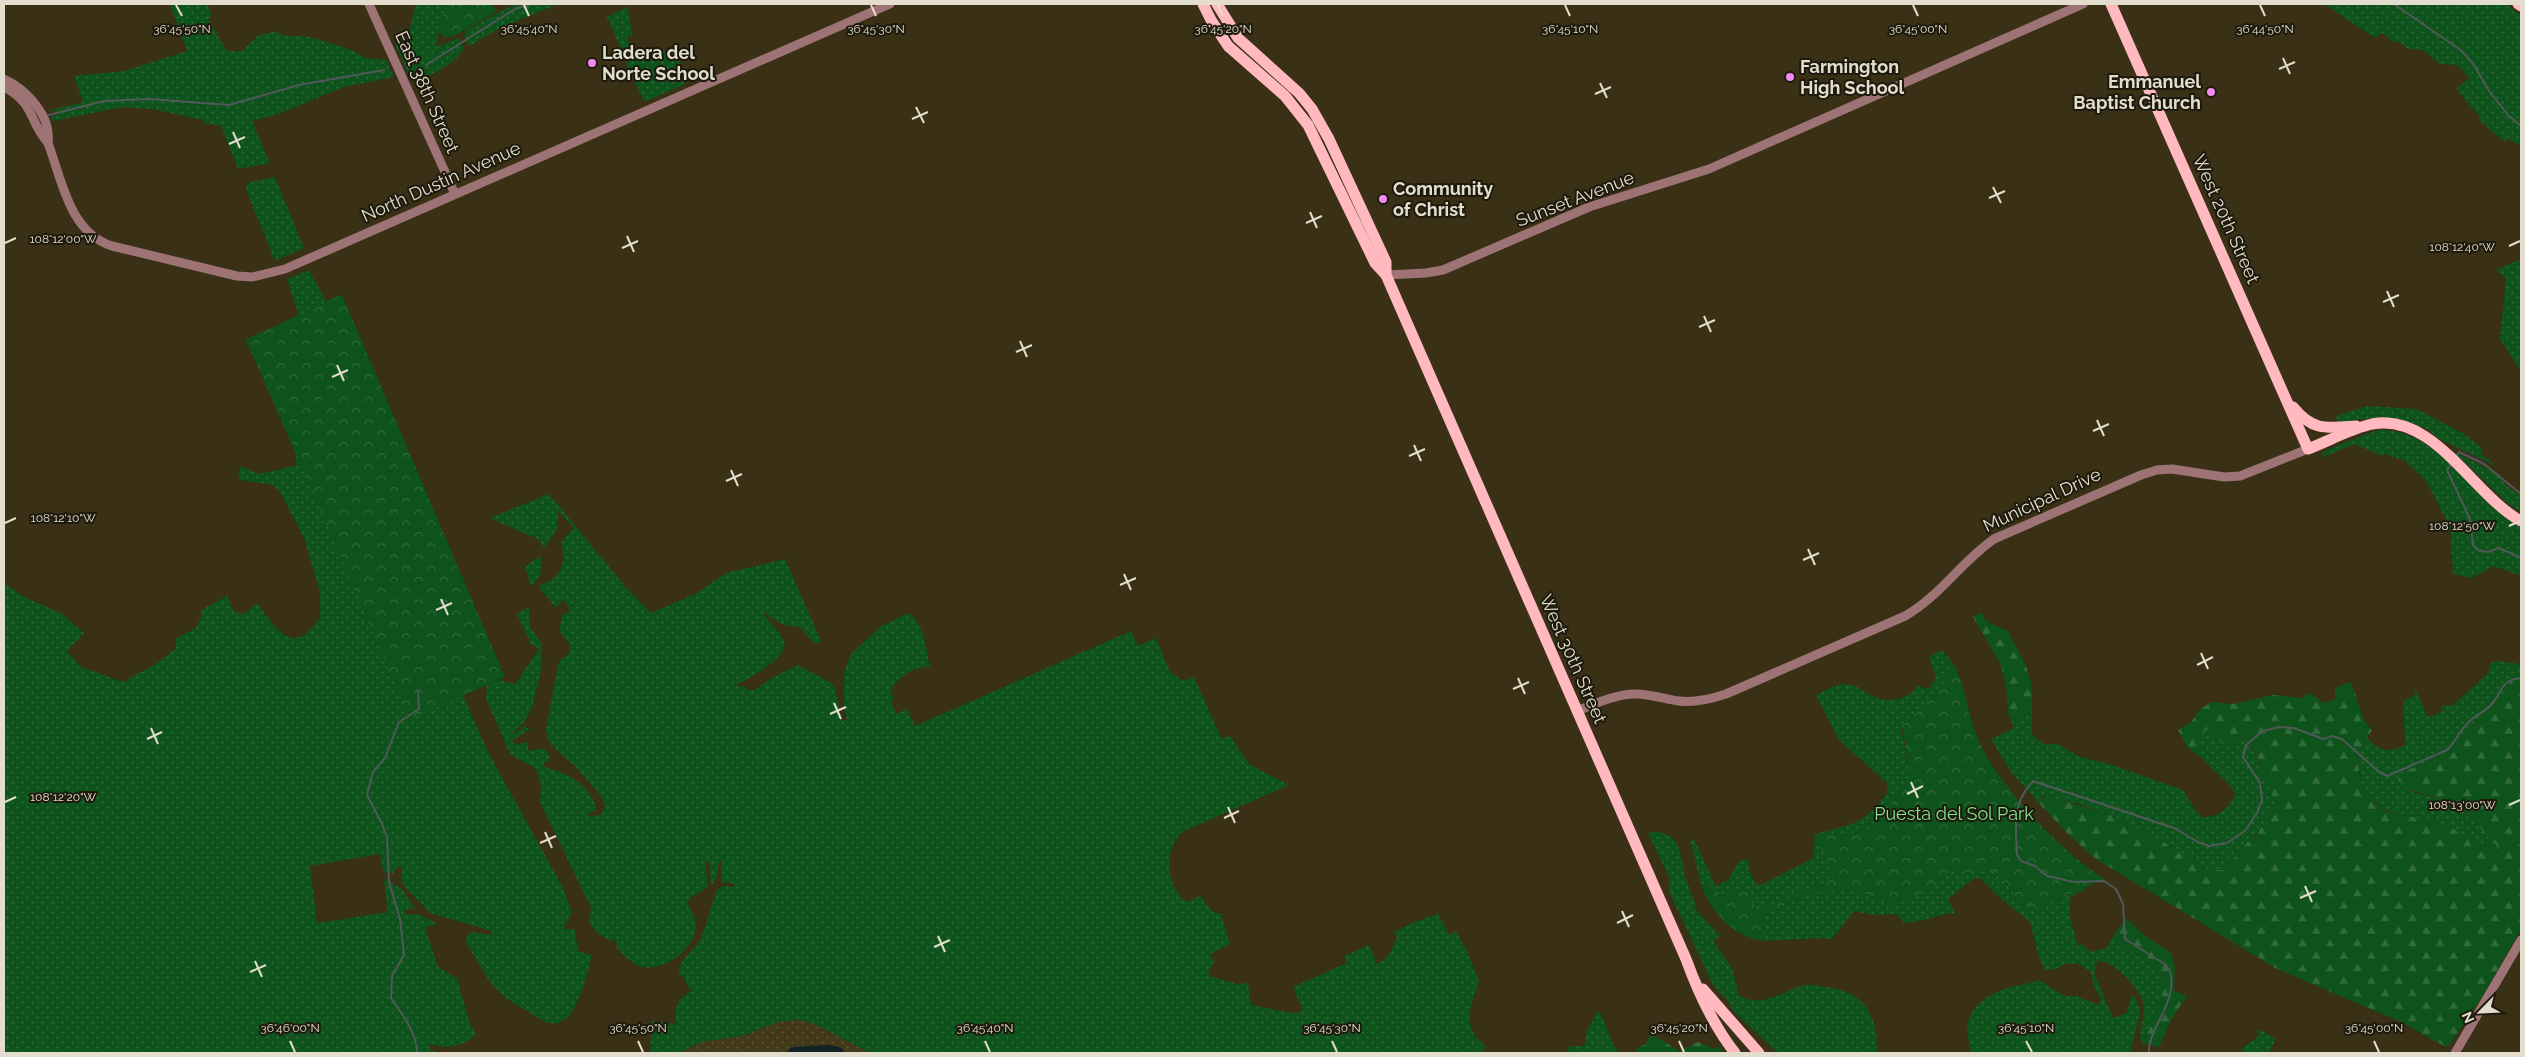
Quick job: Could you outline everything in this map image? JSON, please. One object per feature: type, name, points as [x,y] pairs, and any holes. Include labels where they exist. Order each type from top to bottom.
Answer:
[{"type":"main road","points":[[1203,4],[1228,46],[1285,96],[1302,115],[1313,132],[1375,263],[1386,275]]},
{"type":"main road","points":[[1217,4],[1238,38],[1299,93],[1318,118],[1386,262],[1386,275]]},
{"type":"main road","name":"West 20th Street","points":[[2111,4],[2308,449]]},
{"type":"main road","name":"West 30th Street","points":[[1386,275],[1714,1022],[1735,1053]]},
{"type":"main road","points":[[2289,403],[2302,418],[2319,428],[2373,424]]},
{"type":"main road","name":"Municipal Drive","points":[[2308,449],[2373,424],[2404,426],[2424,435],[2521,521]]},
{"type":"main road","points":[[1686,959],[1704,991],[1759,1053]]},
{"type":"street","name":"East 38th Street","points":[[370,4],[455,194]]},
{"type":"street","name":"North Dustin Avenue","points":[[4,88],[17,95],[27,106],[42,136],[48,143],[77,219],[81,226],[98,240],[237,276],[260,276],[285,269],[890,4]]},
{"type":"street","name":"Sunset Avenue","points":[[1386,275],[1426,274],[1443,270],[1589,207],[1709,169],[2082,4]]},
{"type":"street","name":"North Dustin Avenue","points":[[4,79],[14,84],[32,100],[43,118],[49,134],[48,143]]},
{"type":"street","name":"Municipal Drive","points":[[1576,711],[1609,698],[1626,695],[1645,695],[1686,701],[1709,699],[1726,694],[1905,616],[1927,601],[1981,548],[1994,539],[2141,475],[2172,469],[2224,477],[2240,476],[2308,449]]},
{"type":"street","points":[[2455,1053],[2521,940]]},
{"type":"green space","points":[[170,4],[207,4],[212,16],[208,19],[227,51],[242,51],[259,35],[277,31],[281,35],[311,37],[352,50],[366,58],[386,60],[394,77],[344,87],[276,115],[252,121],[270,163],[238,169],[221,126],[204,123],[203,120],[152,109],[122,107],[53,121],[50,117],[56,115],[55,111],[47,111],[83,102],[74,76],[124,71],[187,51]]},
{"type":"green space","points":[[416,4],[446,4],[436,47],[459,38],[464,48],[448,65],[412,82],[395,44],[409,31]]},
{"type":"green space","points":[[446,4],[493,4],[496,12],[454,36],[445,38],[438,32]]},
{"type":"green space","points":[[515,4],[558,4],[498,29],[469,46],[464,36],[466,30]]},
{"type":"green space","points":[[2324,4],[2507,4],[2521,16],[2521,147],[2508,138],[2505,142],[2478,119],[2480,117],[2456,89],[2469,78],[2458,65],[2440,64],[2423,50],[2409,49],[2399,42],[2394,42],[2382,33],[2375,38]]},
{"type":"green space","points":[[627,7],[633,36],[627,37],[634,56],[626,60],[607,17]]},
{"type":"green space","points":[[677,45],[685,84],[644,102],[626,62],[643,54],[646,58]]},
{"type":"green space","points":[[275,177],[304,248],[275,261],[247,192],[246,183]]},
{"type":"green space","points":[[2521,259],[2521,371],[2500,339],[2506,278],[2496,270]]},
{"type":"green space","points":[[309,270],[326,301],[340,295],[372,368],[453,673],[489,754],[562,886],[572,912],[563,929],[575,929],[578,951],[592,955],[582,991],[568,1017],[556,1024],[545,1022],[507,999],[492,985],[465,941],[469,934],[474,932],[491,935],[492,931],[430,913],[405,887],[401,879],[402,867],[399,866],[393,873],[383,872],[380,854],[310,866],[317,923],[388,912],[384,880],[386,879],[402,889],[415,908],[405,910],[404,914],[419,914],[437,924],[425,927],[438,967],[457,978],[470,1024],[476,1033],[469,1040],[453,1046],[430,1044],[430,1049],[438,1053],[4,1053],[4,583],[24,597],[61,613],[84,633],[67,651],[81,667],[123,682],[159,662],[176,648],[175,639],[196,628],[202,615],[200,611],[227,596],[234,612],[244,614],[257,603],[271,622],[283,634],[289,637],[296,638],[308,631],[320,618],[320,593],[304,538],[280,492],[273,485],[240,480],[238,472],[241,466],[258,474],[296,466],[296,454],[246,340],[299,316],[287,279]]},
{"type":"green space","points":[[342,295],[505,677],[410,719],[247,339]]},
{"type":"green space","points":[[2367,406],[2416,409],[2464,434],[2482,448],[2481,454],[2496,466],[2441,440],[2427,429],[2403,420],[2382,417],[2339,422],[2336,416]]},
{"type":"green space","points":[[2377,430],[2399,432],[2419,440],[2437,452],[2486,500],[2521,527],[2521,576],[2494,566],[2472,578],[2453,574],[2450,527],[2426,481],[2405,461],[2383,453],[2382,456],[2355,444],[2321,458],[2324,451]]},
{"type":"green space","points":[[2453,451],[2495,473],[2509,488],[2521,495],[2521,513],[2504,500]]},
{"type":"green space","points":[[549,494],[625,586],[651,613],[695,594],[726,573],[785,559],[822,643],[814,643],[800,627],[779,623],[762,610],[781,636],[785,646],[770,664],[737,685],[738,687],[745,686],[747,690],[755,690],[771,678],[798,665],[830,682],[835,688],[842,721],[847,720],[844,705],[844,673],[850,655],[880,627],[908,613],[918,623],[921,630],[930,667],[912,670],[890,690],[894,699],[891,701],[896,714],[907,709],[915,726],[1131,631],[1138,646],[1156,638],[1170,672],[1183,681],[1194,677],[1222,739],[1230,736],[1249,764],[1289,785],[1184,831],[1177,838],[1173,846],[1169,867],[1174,887],[1187,902],[1200,896],[1213,912],[1221,914],[1230,944],[1210,954],[1214,963],[1208,971],[1210,976],[1237,984],[1248,983],[1251,1005],[1299,1013],[1302,1009],[1293,987],[1347,963],[1344,956],[1369,945],[1377,964],[1388,957],[1397,938],[1394,932],[1412,923],[1438,914],[1449,935],[1456,931],[1469,955],[1479,982],[1471,1008],[1470,1024],[1478,1039],[1486,1046],[1483,1052],[1485,1053],[870,1053],[814,1024],[801,1020],[778,1022],[743,1036],[702,1042],[680,1053],[650,1053],[652,1021],[676,1024],[678,1004],[683,997],[692,991],[687,986],[685,978],[679,975],[679,970],[683,960],[700,940],[718,889],[727,886],[733,887],[735,884],[721,882],[722,862],[719,861],[716,879],[711,886],[709,862],[705,862],[708,887],[691,897],[687,902],[694,916],[696,924],[695,933],[691,942],[678,956],[660,966],[651,968],[635,964],[617,948],[616,939],[611,941],[598,934],[589,923],[591,908],[540,802],[541,785],[536,769],[510,754],[486,699],[487,685],[499,680],[515,684],[539,649],[531,644],[517,614],[529,607],[530,627],[542,644],[541,671],[532,707],[525,721],[511,734],[520,730],[525,724],[526,728],[531,728],[511,742],[519,744],[527,742],[529,751],[544,748],[550,757],[543,766],[568,775],[581,784],[596,806],[596,810],[586,816],[601,815],[605,807],[602,798],[575,766],[552,746],[546,729],[559,661],[570,653],[569,643],[559,631],[563,612],[564,614],[568,613],[569,607],[563,600],[556,608],[538,586],[557,575],[563,558],[561,542],[574,528],[558,511],[557,529],[544,548],[538,539],[490,518]]},
{"type":"green space","points":[[540,556],[542,560],[540,576],[531,586],[525,567]]},
{"type":"green space","points":[[1980,612],[1989,623],[2008,631],[2029,674],[2032,698],[2029,708],[2022,718],[2014,719],[2008,713],[2006,684],[2000,663],[1973,617]]},
{"type":"green space","points":[[1942,650],[1953,664],[1937,694],[1901,728],[1910,776],[1873,832],[1815,834],[1857,822],[1872,811],[1888,792],[1887,783],[1839,740],[1816,695],[1834,686],[1849,684],[1877,698],[1895,700],[1911,693],[1919,685],[1925,689],[1929,688],[1936,678],[1929,657]]},
{"type":"green space","points":[[2497,661],[2519,664],[2512,674],[2504,697],[2477,720],[2464,736],[2430,762],[2404,771],[2412,792],[2449,801],[2471,817],[2492,842],[2500,848],[2504,855],[2437,823],[2406,817],[2379,807],[2365,794],[2358,755],[2367,736],[2375,745],[2384,750],[2400,748],[2405,745],[2403,701],[2413,696],[2415,691],[2413,684],[2427,715],[2430,717],[2441,712],[2442,706],[2453,705],[2488,673],[2491,663]]},
{"type":"green space","name":"Puesta del Sol Park","points":[[1953,664],[1961,682],[1974,730],[1987,757],[2000,776],[2015,796],[2052,836],[2070,853],[2105,879],[2029,912],[1996,872],[1948,872],[1940,884],[1893,905],[1858,891],[1813,893],[1764,914],[1762,941],[1733,929],[1718,915],[1702,888],[1714,882],[1721,897],[1745,887],[1757,912],[1835,878],[1815,834],[1873,832],[1910,776],[1903,730],[1900,728],[1937,694]]},
{"type":"green space","points":[[2521,664],[2521,929],[2479,1002],[2446,1047],[2399,1021],[2277,969],[2096,859],[2071,837],[2036,800],[2049,797],[2108,814],[2162,841],[2210,870],[2225,870],[2247,843],[2256,836],[2272,810],[2278,806],[2254,751],[2245,736],[2231,746],[2215,739],[2209,728],[2199,741],[2200,757],[2188,748],[2178,730],[2191,722],[2201,708],[2213,702],[2233,704],[2273,695],[2302,698],[2309,693],[2324,703],[2335,699],[2335,688],[2351,682],[2363,718],[2372,731],[2363,744],[2359,759],[2359,770],[2363,786],[2369,798],[2386,811],[2437,822],[2503,855],[2500,848],[2460,808],[2441,798],[2409,789],[2398,780],[2404,771],[2430,762],[2464,736],[2477,720],[2504,697],[2512,674]]},
{"type":"green space","points":[[2032,703],[2032,734],[2043,744],[2058,744],[2080,757],[2109,764],[2183,790],[2195,810],[2203,817],[2214,816],[2223,811],[2230,804],[2235,794],[2230,785],[2200,755],[2197,746],[2200,737],[2209,727],[2240,734],[2248,740],[2252,747],[2269,790],[2278,806],[2246,847],[2225,870],[2210,870],[2162,841],[2108,814],[2075,803],[2042,797],[2036,800],[2011,772],[1991,739],[2014,728],[2008,713],[2014,719],[2022,718]]},
{"type":"green space","points":[[1659,832],[1672,839],[1679,849],[1686,879],[1696,905],[1693,906],[1720,936],[1713,941],[1732,968],[1739,995],[1747,999],[1764,1000],[1807,985],[1838,989],[1850,994],[1866,1007],[1871,1016],[1877,1039],[1877,1053],[1778,1053],[1733,1011],[1728,1001],[1710,979],[1669,891],[1669,877],[1648,833]]},
{"type":"green space","points":[[1815,834],[1835,878],[1757,912],[1721,897],[1716,886],[1728,880],[1740,860],[1748,859],[1749,870],[1757,885],[1761,885],[1813,858]]},
{"type":"green space","points":[[1694,839],[1714,882],[1702,888],[1690,840]]},
{"type":"green space","points":[[1948,871],[1996,872],[2029,912],[2085,888],[2085,890],[2070,897],[2070,918],[2078,946],[2082,944],[2090,952],[2107,948],[2113,936],[2151,965],[2162,976],[2162,995],[2143,1043],[2140,1039],[2144,1007],[2142,1000],[2127,978],[2112,966],[2098,961],[2094,973],[2113,1018],[2127,1013],[2132,994],[2137,1000],[2139,1015],[2131,1053],[1971,1053],[1968,1022],[1972,1012],[1978,1004],[1995,993],[2035,982],[2037,979],[2064,996],[2076,996],[2099,1005],[2101,1000],[2094,986],[2090,971],[2078,964],[2066,963],[2057,969],[2045,970],[2039,957],[2030,922],[1999,897],[1980,878],[1973,879],[1948,899],[1955,913],[1917,922],[1904,923],[1896,914],[1873,915],[1854,911],[1832,939],[1762,941],[1764,914],[1813,893],[1858,891],[1893,905]]},
{"type":"green space","points":[[2126,918],[2144,935],[2171,953],[2175,967],[2174,991],[2187,996],[2172,1018],[2159,1047],[2143,1043],[2162,995],[2162,976],[2151,965],[2113,936]]},
{"type":"green space","points":[[1597,1012],[1601,1014],[1613,1044],[1619,1053],[1568,1053],[1569,1046],[1584,1046],[1587,1031]]},
{"type":"green space","points":[[2259,1029],[2276,1039],[2269,1053],[2246,1053],[2241,1049],[2258,1037]]},
{"type":"green space","points":[[1651,1034],[1680,1051],[1698,1042],[1715,1049],[1721,1046],[1722,1053],[1635,1053],[1638,1047],[1645,1045]]},
{"type":"sand","points":[[801,1020],[814,1024],[870,1053],[680,1053],[702,1042],[743,1036],[778,1022]]},
{"type":"waterway","points":[[426,65],[515,9],[531,4]]},
{"type":"waterway","points":[[2394,4],[2462,51],[2474,65],[2489,91],[2509,116],[2521,126]]},
{"type":"waterway","points":[[45,116],[104,101],[149,99],[229,105],[299,85],[384,70]]},
{"type":"waterway","points":[[2456,456],[2459,452],[2484,464],[2521,494]]},
{"type":"waterway","points":[[2451,464],[2447,470],[2470,519],[2473,545],[2478,550],[2488,552],[2499,548],[2521,558]]},
{"type":"waterway","points":[[2149,1053],[2153,1034],[2170,994],[2172,982],[2170,971],[2166,965],[2125,939],[2123,904],[2116,889],[2104,881],[2074,882],[2047,876],[2035,866],[2021,861],[2017,855],[2016,816],[2021,798],[2033,781],[2174,828],[2209,846],[2227,843],[2246,830],[2258,811],[2262,800],[2260,783],[2243,757],[2246,745],[2263,731],[2279,727],[2294,728],[2323,739],[2332,736],[2342,739],[2379,772],[2387,776],[2447,750],[2469,722],[2491,705],[2505,684],[2514,679],[2521,678]]},
{"type":"waterway","points":[[417,1053],[412,1031],[391,998],[392,976],[404,955],[400,919],[389,882],[387,837],[367,795],[373,772],[385,758],[399,722],[419,709],[418,691]]},
{"type":"waterway","points":[[794,1053],[829,1051],[838,1053]]},
{"type":"place","name":"Ladera del Norte School","points":[[592,63]]},
{"type":"place","name":"Farmington High School","points":[[1790,77]]},
{"type":"place","name":"Emmanuel Baptist Church","points":[[2211,92]]},
{"type":"place","name":"Community of Christ","points":[[1383,199]]}]
